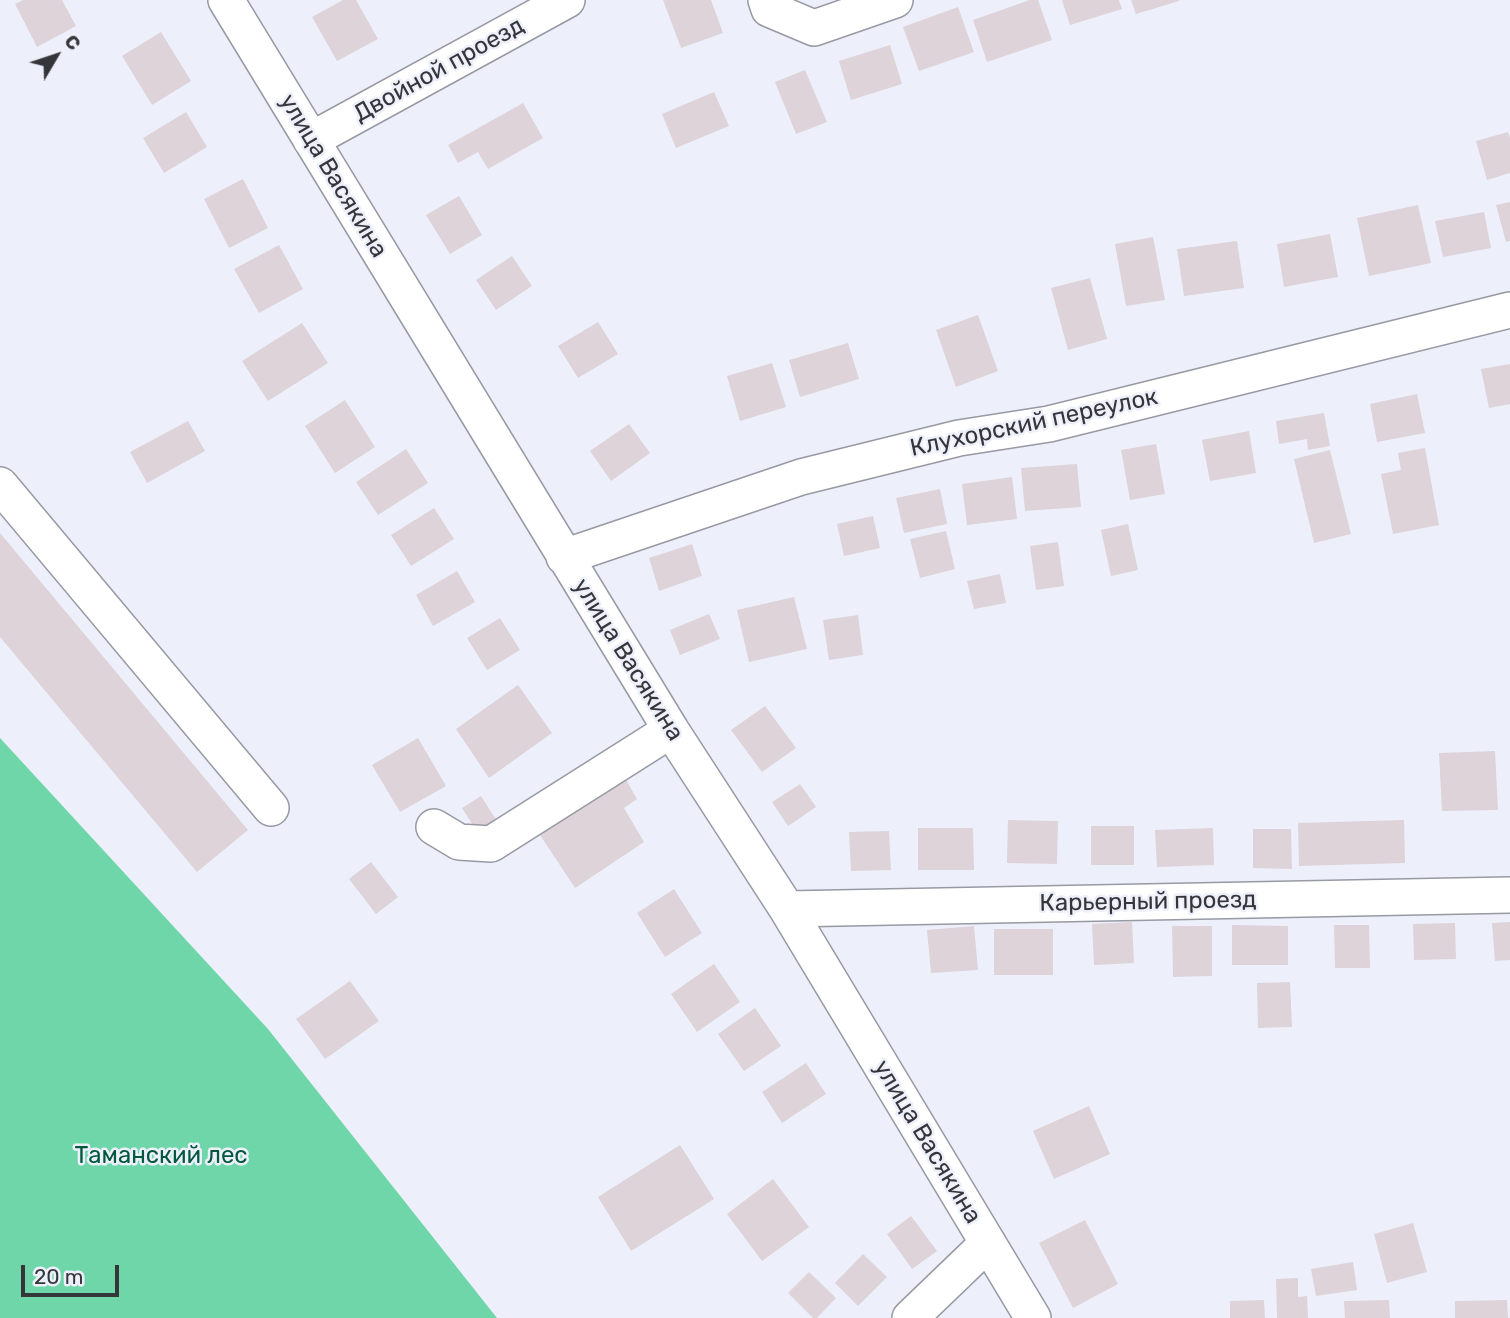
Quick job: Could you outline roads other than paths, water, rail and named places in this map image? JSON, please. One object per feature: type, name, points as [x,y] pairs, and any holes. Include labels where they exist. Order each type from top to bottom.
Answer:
[{"type":"street","name":"улица Васякина","points":[[226,0],[564,557],[671,730],[787,909],[1033,1318]]},
{"type":"street","name":"Двойной проезд","points":[[311,140],[567,0]]},
{"type":"street","points":[[766,0],[769,9],[814,28],[895,0]]},
{"type":"street","name":"Клухорский переулок","points":[[564,557],[801,477],[959,438],[1048,424],[1510,310]]},
{"type":"street","points":[[0,485],[271,808]]},
{"type":"street","points":[[434,827],[460,842],[491,844],[671,730]]},
{"type":"street","name":"Карьерный проезд","points":[[787,909],[1510,895]]},
{"type":"street","points":[[910,1318],[988,1243]]},
{"type":"park label","name":"Таманский лес","points":[[161,1156]]}]
